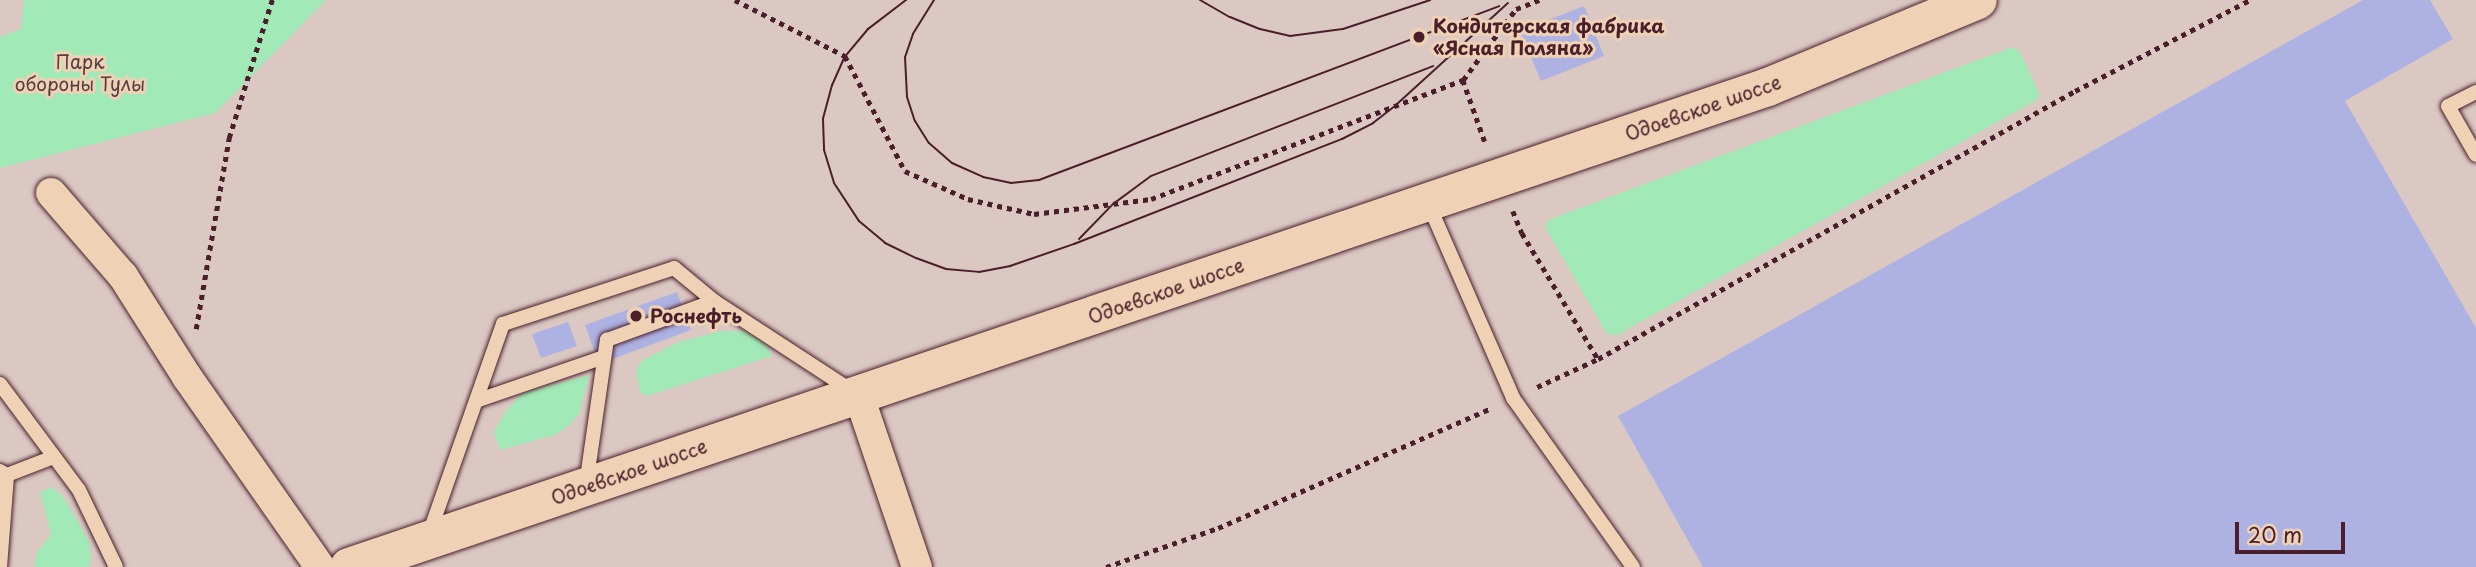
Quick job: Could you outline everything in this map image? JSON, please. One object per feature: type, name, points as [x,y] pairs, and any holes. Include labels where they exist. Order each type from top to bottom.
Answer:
[{"type":"main road","name":"Одоевское шоссе","points":[[349,567],[1769,87],[1978,0]]},
{"type":"street","points":[[51,193],[123,276],[187,377],[320,567]]},
{"type":"street","points":[[859,396],[917,567]]},
{"type":"lane","points":[[2476,92],[2448,106],[2476,155]]},
{"type":"lane","points":[[1428,202],[1513,398],[1633,567]]},
{"type":"lane","points":[[426,541],[503,324],[674,268],[714,302],[859,396]]},
{"type":"lane","points":[[586,486],[607,340],[714,302]]},
{"type":"lane","points":[[476,401],[604,357]]},
{"type":"lane","points":[[0,384],[79,490],[116,567]]},
{"type":"lane","points":[[0,567],[4,473],[54,457]]},
{"type":"path","points":[[187,377],[229,138],[272,0]]},
{"type":"path","points":[[735,0],[845,56],[905,171],[968,199],[1034,214],[1151,199],[1463,80],[1517,9],[1539,0]]},
{"type":"path","points":[[1106,567],[1218,528],[1598,359],[2075,91],[2250,0]]},
{"type":"path","points":[[1463,80],[1498,177],[1522,233],[1598,359]]},
{"type":"green space","name":"Парк обороны Тулы","points":[[24,0],[326,0],[215,113],[0,168],[0,37],[21,29]]},
{"type":"green space","points":[[2013,47],[2020,52],[2039,93],[2038,99],[1617,335],[1607,334],[1546,229],[1546,224],[1551,219]]},
{"type":"green space","points":[[721,331],[746,331],[765,341],[772,356],[647,396],[640,392],[636,370],[642,361],[676,343]]},
{"type":"green space","points":[[589,375],[579,414],[568,426],[555,435],[500,450],[494,432],[506,411],[523,393]]},
{"type":"green space","points":[[51,487],[62,495],[89,541],[89,567],[34,567],[37,552],[51,535],[40,492]]},
{"type":"building","points":[[2363,0],[2430,0],[2453,39],[2345,101],[2476,328],[2476,567],[1703,567],[1618,416]]},
{"type":"building","points":[[1584,6],[1604,56],[1541,81],[1520,31]]},
{"type":"building","points":[[677,292],[691,330],[599,364],[585,325]]},
{"type":"building","points":[[568,322],[577,346],[541,358],[532,334]]},
{"type":"tram line","points":[[906,0],[868,29],[845,56],[832,85],[823,119],[824,150],[834,183],[859,221],[885,243],[946,269],[979,272],[1010,266],[1074,244],[1342,139],[1373,123],[1397,104],[1508,3]]},
{"type":"tram line","points":[[934,0],[913,34],[905,57],[907,97],[915,121],[929,143],[952,163],[983,177],[1011,183],[1039,180],[1499,6]]},
{"type":"tram line","points":[[1200,0],[1230,17],[1260,29],[1290,36],[1343,29],[1430,0]]},
{"type":"tram line","points":[[1079,239],[1113,204],[1151,176],[1433,66]]},
{"type":"place","name":"Кондитерская фабрика «Ясная Поляна»","points":[[1419,37]]},
{"type":"place","name":"Роснефть","points":[[636,316]]}]
